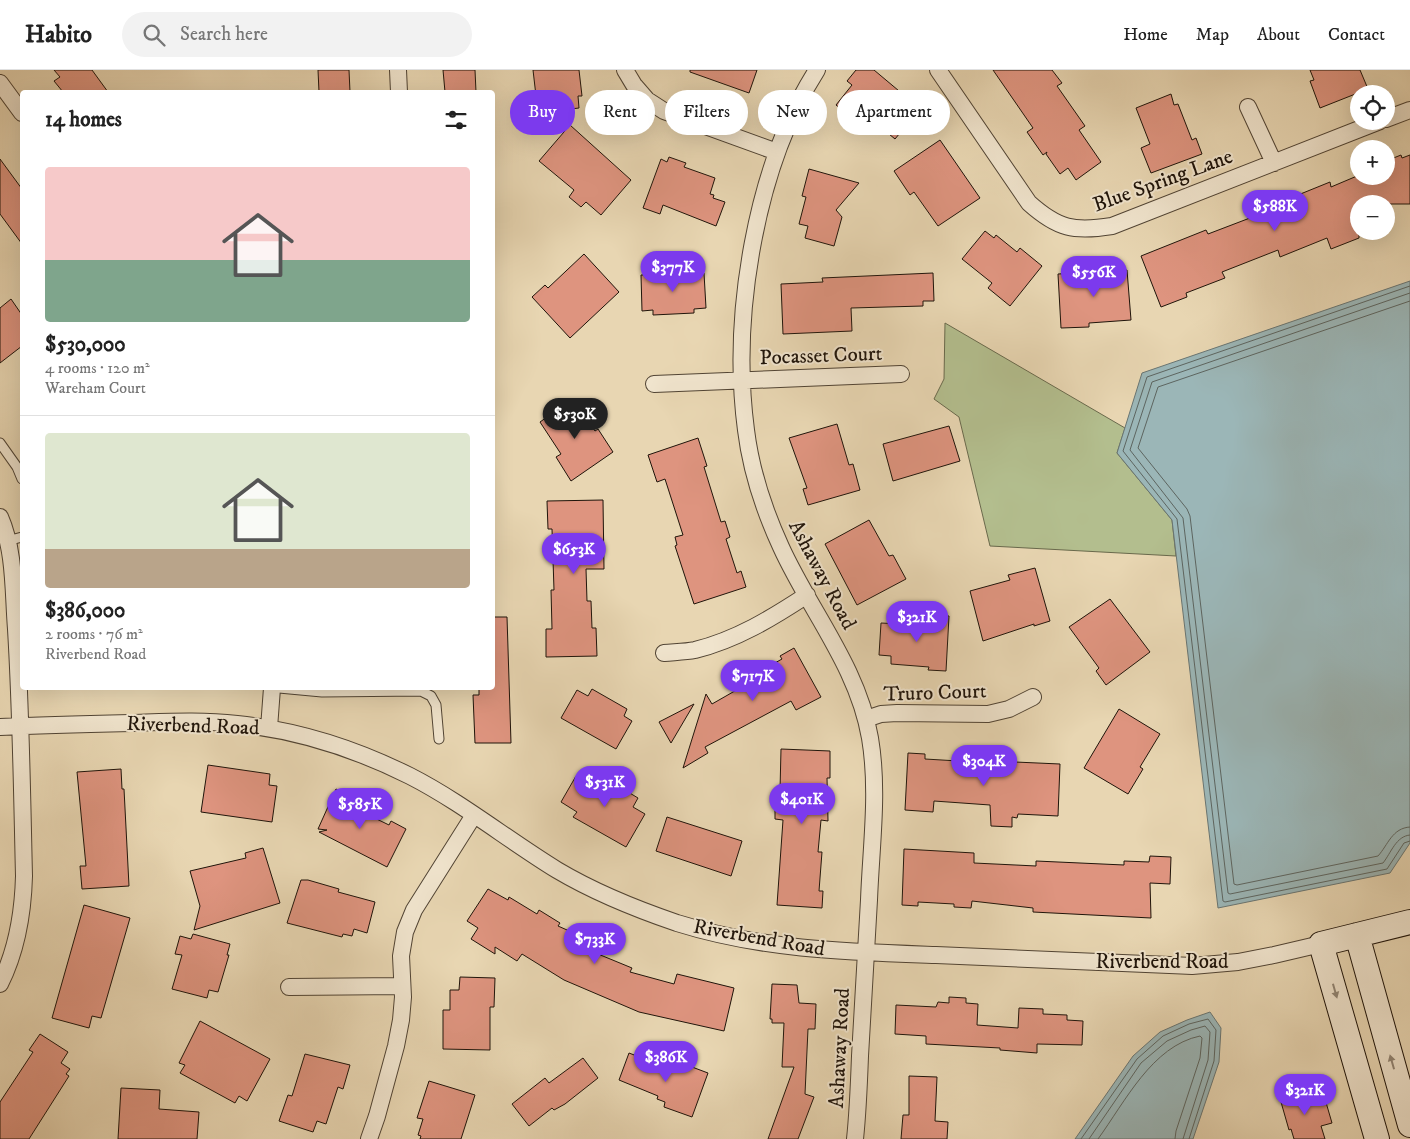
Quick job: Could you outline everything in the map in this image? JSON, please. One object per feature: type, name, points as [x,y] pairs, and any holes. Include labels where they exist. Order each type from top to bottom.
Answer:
[{"type":"street","points":[[398,70],[400,90]]},
{"type":"street","points":[[625,70],[634,85],[647,100],[664,111],[777,152]]},
{"type":"street","name":"Ashaway Road","points":[[817,70],[796,109],[777,152],[760,210],[750,259],[743,331],[742,380],[746,430],[754,474],[764,508],[782,549],[853,680],[870,737],[874,774],[855,1139]]},
{"type":"street","name":"Blue Spring Lane","points":[[938,70],[1029,203],[1044,216],[1065,226],[1088,230],[1112,226],[1357,130]]},
{"type":"street","points":[[0,83],[20,109]]},
{"type":"street","points":[[1248,107],[1274,163]]},
{"type":"street","points":[[1395,116],[1410,110]]},
{"type":"street","name":"Pocasset Court","points":[[654,384],[900,374]]},
{"type":"street","points":[[0,517],[15,539],[11,556],[20,726],[24,876],[23,903],[17,937],[7,970],[0,984]]},
{"type":"street","points":[[664,653],[694,650],[732,638],[768,621],[807,595]]},
{"type":"street","points":[[269,728],[272,690]]},
{"type":"street","name":"Truro Court","points":[[866,719],[881,714],[897,713],[988,714],[1009,709],[1033,697]]},
{"type":"street","name":"Riverbend Road","points":[[0,727],[187,721],[269,728],[312,738],[358,752],[410,776],[474,815],[559,871],[617,900],[678,923],[736,938],[787,947],[866,954],[1192,966],[1238,962],[1274,955],[1410,922]]},
{"type":"street","points":[[369,1139],[396,1046],[401,1020],[401,956],[405,932],[414,910],[474,815]]},
{"type":"street","points":[[1357,935],[1410,1126]]},
{"type":"street","points":[[1321,944],[1377,1139]]},
{"type":"street","points":[[289,987],[402,986]]},
{"type":"lane","points":[[0,443],[17,467],[20,475]]},
{"type":"lane","points":[[300,690],[322,692],[421,691],[431,696],[436,705],[439,739]]},
{"type":"green space","points":[[945,323],[1125,428],[1117,453],[1172,520],[1176,556],[990,546],[959,417],[934,399],[944,379]]},
{"type":"water","points":[[1410,281],[1410,843],[1390,873],[1218,908],[1172,520],[1117,453],[1142,373]]},
{"type":"water","points":[[1210,1012],[1221,1028],[1219,1062],[1193,1139],[1075,1139],[1133,1056],[1160,1032]]},
{"type":"building","points":[[54,70],[92,70],[107,90],[61,90],[54,81],[60,77]]},
{"type":"building","points":[[318,70],[349,70],[350,90],[319,90]]},
{"type":"building","points":[[443,70],[475,70],[476,90],[445,90]]},
{"type":"building","points":[[533,70],[579,70],[582,96],[578,96],[579,108],[575,108],[575,90],[535,90]]},
{"type":"building","points":[[690,70],[757,70],[749,93],[748,90],[741,90],[690,72]]},
{"type":"building","points":[[856,70],[874,70],[898,90],[848,90],[852,85],[847,81]]},
{"type":"building","points":[[993,70],[1052,70],[1062,83],[1057,86],[1085,126],[1079,130],[1101,162],[1076,180],[1068,168],[1060,174],[1046,154],[1047,152],[1043,155],[1027,132],[1033,128]]},
{"type":"building","points":[[1310,70],[1360,70],[1366,85],[1350,85],[1350,96],[1320,108],[1310,81],[1314,80]]},
{"type":"building","points":[[1171,94],[1174,105],[1178,104],[1192,140],[1196,138],[1202,154],[1151,173],[1141,148],[1150,144],[1136,108]]},
{"type":"building","points":[[575,130],[631,180],[601,215],[586,202],[581,207],[569,197],[574,190],[539,161],[561,135],[575,135]]},
{"type":"building","points":[[890,135],[898,135],[895,139]]},
{"type":"building","points":[[940,140],[980,198],[938,226],[914,192],[910,195],[894,171]]},
{"type":"building","points":[[1401,155],[1402,158],[1410,155],[1410,204],[1395,204],[1395,195],[1350,195],[1350,240],[1354,240],[1331,249],[1327,238],[1280,257],[1278,250],[1222,272],[1225,278],[1186,293],[1187,297],[1161,307],[1141,256],[1206,230],[1208,234],[1263,213],[1261,210],[1330,182],[1331,187],[1350,179],[1350,185],[1395,185],[1395,157]]},
{"type":"building","points":[[669,157],[686,163],[684,167],[715,178],[710,194],[714,195],[713,198],[725,202],[716,226],[663,205],[660,214],[643,208],[661,159],[667,162]]},
{"type":"building","points":[[0,159],[20,186],[20,241],[0,214]]},
{"type":"building","points":[[809,169],[859,183],[836,210],[842,217],[834,246],[805,238],[808,226],[799,224],[806,197],[802,196]]},
{"type":"building","points":[[985,231],[994,238],[996,235],[1017,252],[1020,248],[1042,266],[1010,306],[988,288],[992,283],[962,259]]},
{"type":"building","points":[[584,254],[619,292],[570,338],[532,297],[545,285],[548,288]]},
{"type":"building","points":[[1127,270],[1131,320],[1089,323],[1089,327],[1061,328],[1058,274]]},
{"type":"building","points":[[704,273],[706,308],[694,309],[694,313],[653,315],[653,310],[642,311],[641,275]]},
{"type":"building","points":[[933,273],[934,301],[923,301],[923,306],[851,308],[852,331],[783,334],[781,284],[823,282],[822,278]]},
{"type":"building","points":[[11,299],[20,312],[20,348],[0,363],[0,308]]},
{"type":"building","points":[[570,401],[576,411],[580,409],[595,431],[598,429],[613,452],[571,481],[556,457],[561,454],[540,422]]},
{"type":"building","points":[[837,424],[849,465],[853,464],[860,490],[808,505],[803,489],[807,488],[789,438]]},
{"type":"building","points":[[949,426],[960,461],[893,481],[883,444]]},
{"type":"building","points":[[698,438],[707,466],[704,467],[721,522],[725,521],[730,537],[726,539],[737,573],[741,571],[746,587],[694,604],[675,546],[677,545],[675,537],[683,535],[665,479],[657,482],[648,455]]},
{"type":"building","points":[[603,500],[604,569],[586,569],[587,601],[591,601],[592,628],[596,628],[597,656],[546,657],[546,629],[552,629],[551,590],[554,590],[552,529],[548,529],[547,501]]},
{"type":"building","points":[[869,520],[889,556],[893,555],[906,579],[857,605],[825,544]]},
{"type":"building","points":[[1035,568],[1050,621],[1034,626],[1034,624],[983,641],[970,591],[1010,580],[1008,575]]},
{"type":"building","points":[[1110,599],[1150,652],[1106,685],[1096,671],[1099,668],[1069,627]]},
{"type":"building","points":[[920,614],[949,616],[946,671],[928,670],[929,667],[891,664],[891,656],[879,655],[881,623],[919,625]]},
{"type":"building","points":[[495,617],[507,617],[511,743],[475,743],[473,695],[479,695],[479,690],[495,690]]},
{"type":"building","points":[[794,648],[821,697],[796,710],[791,701],[705,747],[708,753],[683,768],[706,694],[712,704],[740,688],[750,681],[748,678],[782,659],[780,656]]},
{"type":"building","points":[[592,689],[627,709],[624,716],[632,721],[616,749],[561,718],[577,690],[588,696]]},
{"type":"building","points":[[694,704],[671,743],[659,722]]},
{"type":"building","points":[[1119,709],[1160,734],[1140,767],[1143,769],[1128,794],[1084,768]]},
{"type":"building","points":[[781,749],[830,751],[830,778],[827,778],[828,821],[821,820],[818,852],[822,852],[819,891],[823,891],[822,908],[777,905],[783,820],[775,819],[775,791],[780,791]]},
{"type":"building","points":[[908,753],[925,754],[925,759],[992,763],[992,761],[1060,764],[1058,816],[1018,814],[1017,818],[1012,817],[1012,827],[991,826],[990,805],[934,801],[933,812],[905,810]]},
{"type":"building","points":[[208,765],[270,774],[269,785],[277,786],[272,822],[201,812]]},
{"type":"building","points":[[121,769],[122,789],[124,789],[129,886],[82,889],[80,866],[86,866],[77,772]]},
{"type":"building","points":[[595,772],[638,798],[633,807],[645,814],[626,847],[573,817],[577,812],[561,802],[576,776],[588,783]]},
{"type":"building","points":[[336,789],[358,800],[354,808],[389,825],[391,821],[406,829],[387,867],[319,832],[327,830],[318,829]]},
{"type":"building","points":[[667,817],[742,841],[731,876],[656,851]]},
{"type":"building","points":[[263,848],[280,903],[194,930],[200,906],[190,871],[246,858],[245,853]]},
{"type":"building","points":[[904,849],[974,853],[974,863],[1036,866],[1036,861],[1124,865],[1124,861],[1149,862],[1150,856],[1171,857],[1170,884],[1150,883],[1151,918],[1033,912],[1033,908],[972,901],[971,908],[954,907],[954,904],[918,902],[918,906],[902,905]]},
{"type":"building","points":[[301,880],[308,880],[339,889],[338,892],[375,902],[367,933],[354,929],[352,936],[343,934],[342,937],[287,923]]},
{"type":"building","points":[[488,889],[508,900],[509,897],[537,914],[539,910],[560,923],[558,926],[601,945],[598,954],[632,968],[630,972],[674,984],[677,974],[734,988],[724,1031],[639,1012],[564,980],[522,954],[517,961],[495,947],[495,954],[471,939],[478,928],[467,921]]},
{"type":"building","points":[[84,905],[130,918],[101,1018],[92,1016],[89,1028],[52,1018]]},
{"type":"building","points":[[193,934],[230,944],[227,955],[229,955],[218,992],[209,990],[207,998],[172,989],[182,955],[175,954],[180,936],[191,939]]},
{"type":"building","points":[[460,977],[495,978],[494,1007],[490,1007],[490,1050],[443,1049],[443,1010],[450,1010],[450,990],[459,990]]},
{"type":"building","points":[[772,984],[797,985],[799,1003],[816,1004],[815,1029],[808,1029],[805,1094],[814,1097],[798,1139],[768,1139],[794,1067],[782,1067],[784,1023],[772,1023],[772,1019],[770,1019]]},
{"type":"building","points":[[949,997],[966,998],[966,1003],[978,1004],[977,1025],[1018,1028],[1019,1008],[1043,1009],[1043,1014],[1067,1015],[1067,1020],[1083,1021],[1082,1045],[1037,1044],[1037,1053],[1000,1050],[1000,1048],[926,1044],[926,1036],[895,1034],[896,1005],[936,1007],[938,1002],[949,1003]]},
{"type":"building","points":[[200,1021],[270,1059],[247,1101],[239,1096],[235,1103],[180,1073],[185,1065],[179,1063]]},
{"type":"building","points":[[40,1034],[68,1052],[61,1063],[70,1069],[66,1074],[69,1076],[29,1139],[0,1139],[0,1102],[33,1052],[29,1050]]},
{"type":"building","points":[[629,1053],[673,1070],[676,1061],[708,1073],[692,1117],[664,1107],[665,1102],[657,1099],[658,1096],[619,1080]]},
{"type":"building","points":[[305,1054],[350,1065],[343,1089],[338,1087],[326,1124],[317,1121],[313,1132],[279,1121],[288,1095],[292,1096]]},
{"type":"building","points":[[583,1058],[598,1078],[565,1104],[554,1110],[552,1108],[529,1126],[512,1104],[545,1078],[549,1083]]},
{"type":"building","points":[[909,1076],[937,1077],[935,1121],[948,1122],[947,1139],[901,1139],[903,1115],[909,1115]]},
{"type":"building","points":[[429,1081],[475,1095],[461,1139],[420,1139],[421,1136],[418,1135],[423,1119],[417,1118]]},
{"type":"building","points":[[121,1088],[160,1090],[159,1109],[199,1112],[197,1139],[118,1139]]},
{"type":"building","points":[[1301,1088],[1304,1101],[1307,1101],[1308,1104],[1325,1099],[1332,1123],[1321,1126],[1325,1139],[1294,1139],[1291,1129],[1289,1130],[1279,1095]]}]
